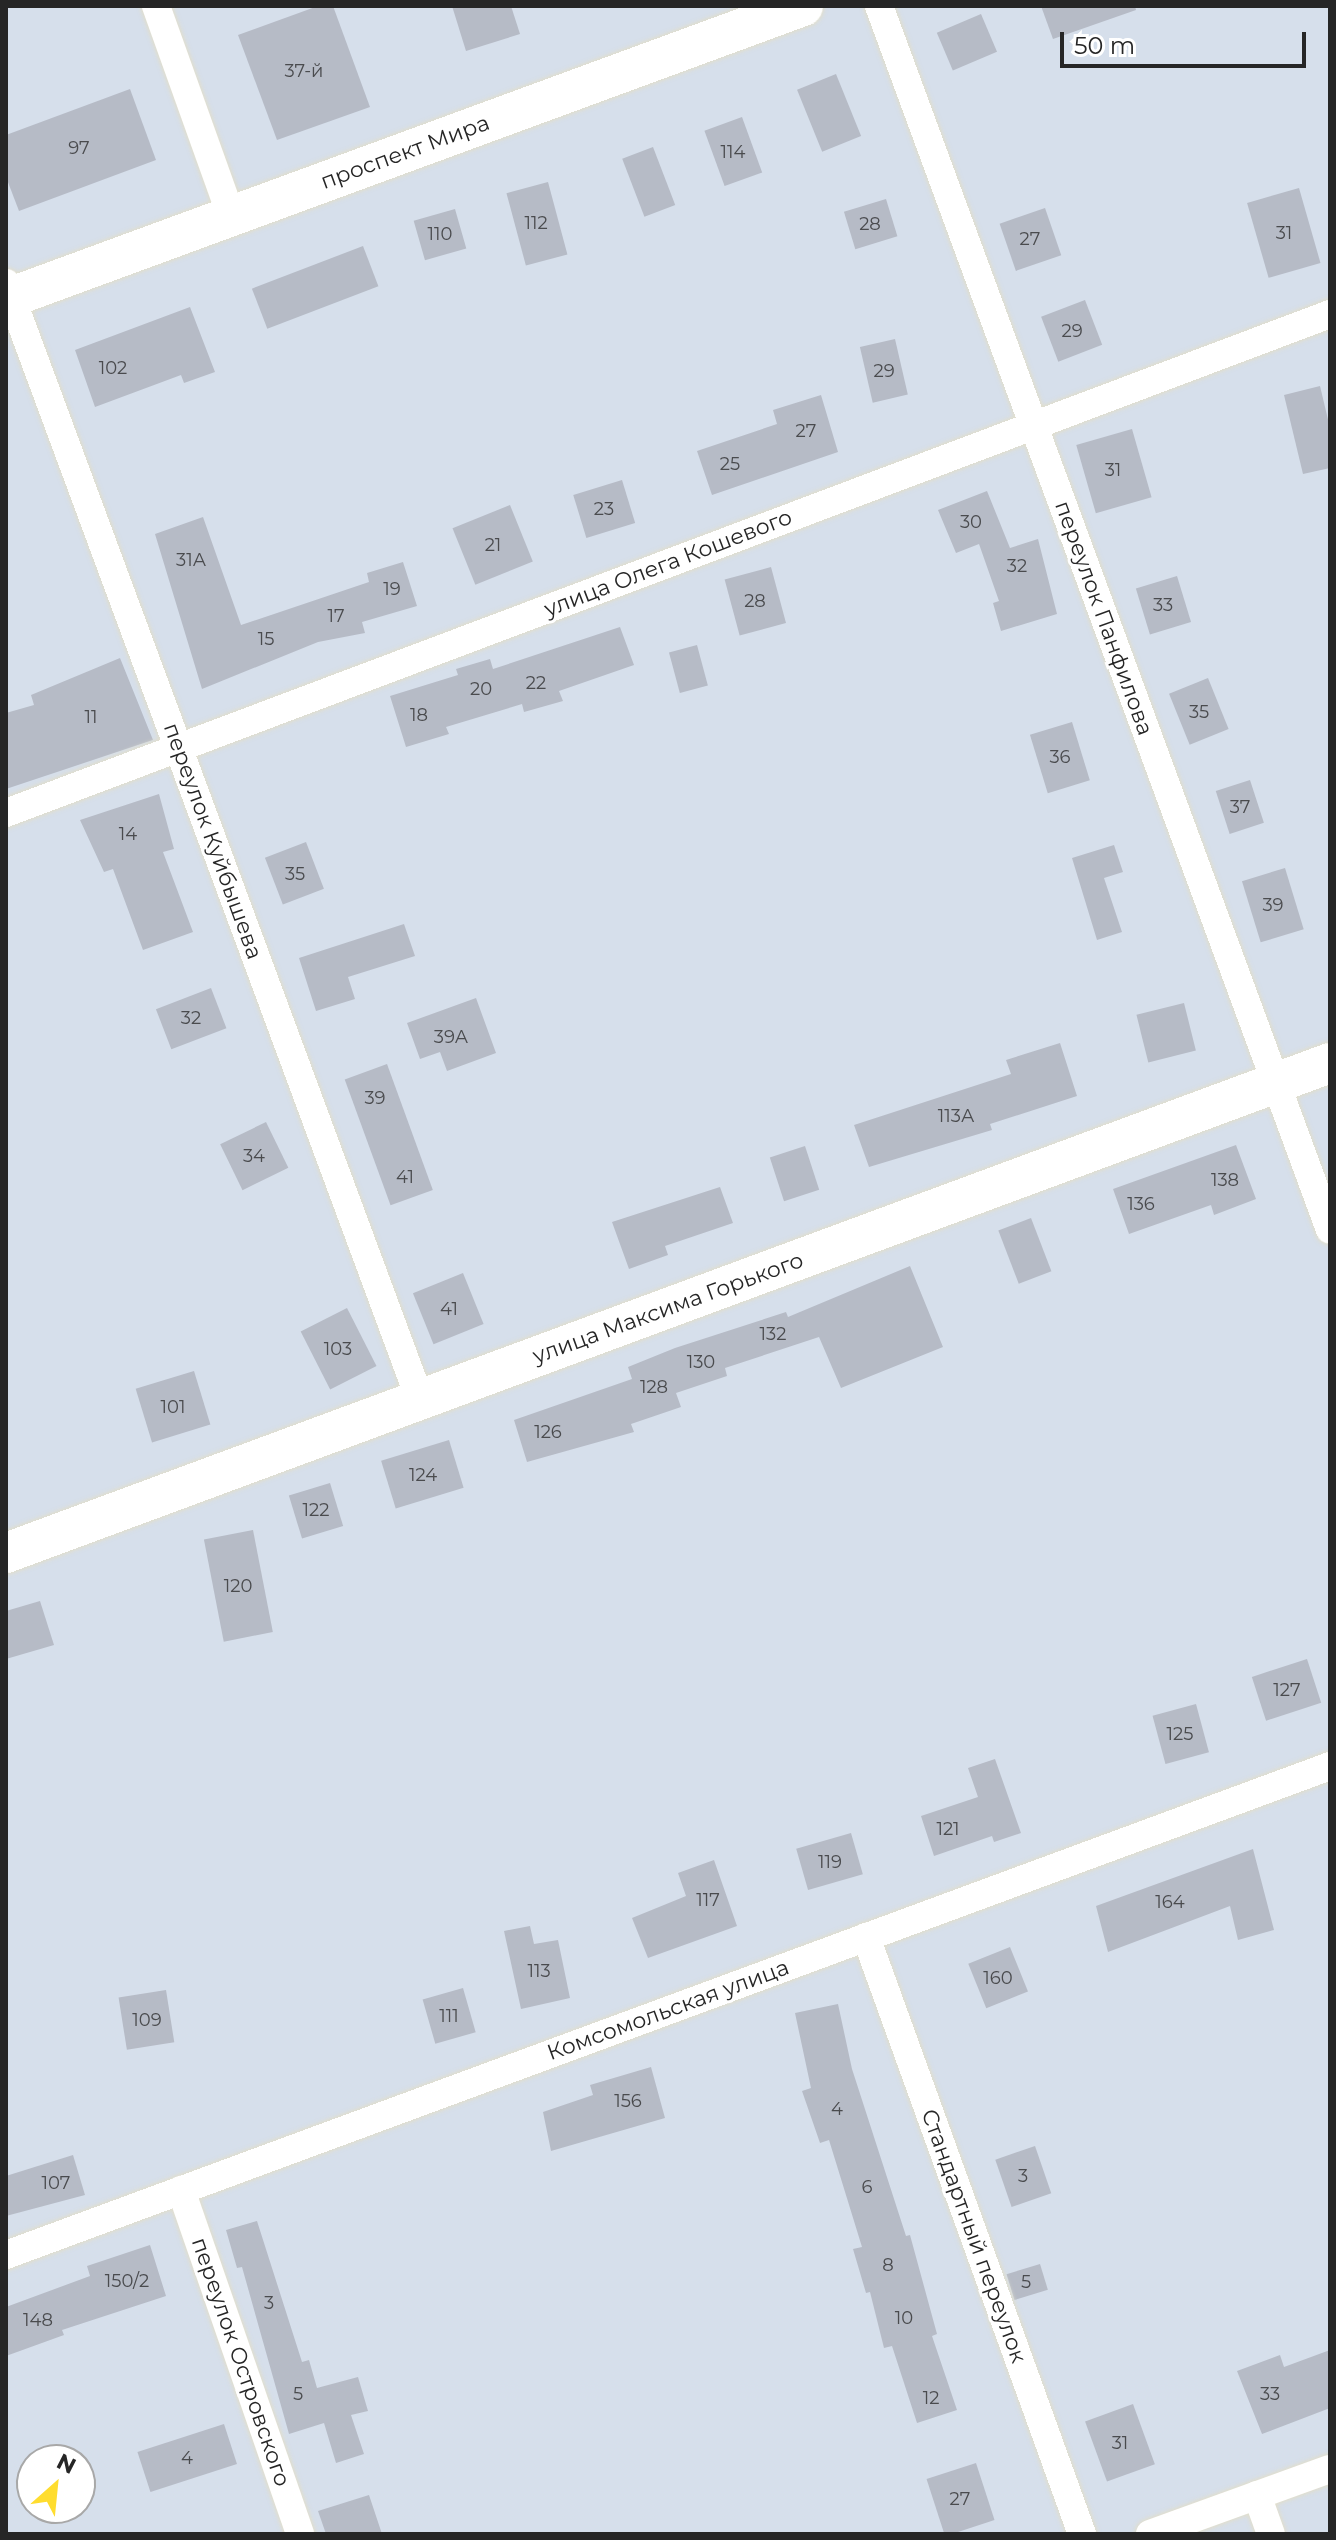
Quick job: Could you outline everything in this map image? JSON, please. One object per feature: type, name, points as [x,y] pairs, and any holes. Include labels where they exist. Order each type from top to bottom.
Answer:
[{"type":"main road","name":"проспект Мира","points":[[8,293],[231,216],[803,6]]},
{"type":"main road","name":"улица Максима Горького","points":[[6,1553],[1330,1063]]},
{"type":"street","points":[[156,6],[231,216]]},
{"type":"street","name":"переулок Панфилова","points":[[879,6],[1330,1230]]},
{"type":"street","name":"переулок Куйбышева","points":[[8,293],[420,1400]]},
{"type":"street","name":"улица Олега Кошевого","points":[[6,813],[1330,314]]},
{"type":"street","name":"Комсомольская улица","points":[[6,2255],[1330,1766]]},
{"type":"street","name":"Стандартный переулок","points":[[866,1937],[1082,2534]]},
{"type":"street","name":"переулок Островского","points":[[181,2190],[300,2534]]},
{"type":"street","points":[[1150,2534],[1330,2469]]},
{"type":"street","points":[[1257,2495],[1271,2534]]},
{"type":"building","points":[[318,6],[333,6],[370,107],[277,140],[238,35]]},
{"type":"building","points":[[452,6],[511,6],[520,34],[466,51]]},
{"type":"building","points":[[1041,6],[1135,6],[1136,10],[1053,39]]},
{"type":"building","points":[[981,14],[997,52],[953,70],[937,33]]},
{"type":"building","points":[[836,74],[861,136],[822,152],[797,90]]},
{"type":"building","points":[[130,89],[156,160],[19,211],[6,177],[6,135]]},
{"type":"building","points":[[742,117],[762,172],[725,186],[704,131]]},
{"type":"building","points":[[653,147],[675,205],[644,217],[622,159]]},
{"type":"building","points":[[548,182],[567,254],[526,266],[506,193]]},
{"type":"building","points":[[1299,188],[1320,263],[1269,278],[1247,203]]},
{"type":"building","points":[[886,199],[897,236],[855,249],[844,212]]},
{"type":"building","points":[[1045,208],[1061,255],[1016,271],[1000,224]]},
{"type":"building","points":[[455,209],[466,248],[425,260],[414,221]]},
{"type":"building","points":[[363,246],[378,286],[267,329],[252,289]]},
{"type":"building","points":[[1085,300],[1102,345],[1058,362],[1041,317]]},
{"type":"building","points":[[190,307],[215,372],[184,383],[181,375],[95,407],[75,350]]},
{"type":"building","points":[[895,339],[908,395],[873,403],[860,347]]},
{"type":"building","points":[[1320,386],[1330,428],[1330,468],[1303,474],[1284,395]]},
{"type":"building","points":[[821,395],[838,452],[712,495],[697,451],[777,424],[773,410]]},
{"type":"building","points":[[1132,429],[1152,497],[1096,513],[1076,445]]},
{"type":"building","points":[[622,480],[635,523],[586,538],[573,495]]},
{"type":"building","points":[[987,491],[1010,548],[1038,539],[1057,614],[1001,631],[993,603],[999,601],[979,544],[956,553],[938,510]]},
{"type":"building","points":[[510,505],[533,562],[475,585],[453,528]]},
{"type":"building","points":[[203,517],[241,625],[369,582],[367,573],[403,562],[417,606],[362,622],[365,633],[318,642],[202,689],[155,534]]},
{"type":"building","points":[[771,567],[786,623],[740,635],[725,579]]},
{"type":"building","points":[[1177,576],[1191,622],[1150,634],[1136,589]]},
{"type":"building","points":[[620,627],[634,665],[559,691],[563,701],[524,712],[522,704],[446,727],[449,734],[406,747],[390,696],[458,675],[456,669],[490,659],[493,669]]},
{"type":"building","points":[[697,645],[708,686],[680,693],[669,653]]},
{"type":"building","points":[[120,658],[153,740],[6,789],[6,713],[34,705],[31,695]]},
{"type":"building","points":[[1208,678],[1229,729],[1190,745],[1169,694]]},
{"type":"building","points":[[1072,722],[1090,780],[1048,793],[1030,735]]},
{"type":"building","points":[[1250,780],[1264,823],[1230,834],[1216,791]]},
{"type":"building","points":[[159,794],[174,849],[163,852],[193,932],[143,950],[113,869],[104,872],[80,820]]},
{"type":"building","points":[[306,842],[324,889],[283,904],[265,858]]},
{"type":"building","points":[[1114,845],[1123,872],[1104,878],[1122,932],[1097,940],[1072,858]]},
{"type":"building","points":[[1285,868],[1304,929],[1261,942],[1242,881]]},
{"type":"building","points":[[404,924],[415,956],[348,977],[355,999],[316,1011],[299,958]]},
{"type":"building","points":[[211,988],[226,1028],[171,1049],[156,1009]]},
{"type":"building","points":[[476,998],[496,1053],[447,1071],[440,1052],[420,1059],[407,1023]]},
{"type":"building","points":[[1184,1003],[1196,1051],[1148,1062],[1136,1015]]},
{"type":"building","points":[[1060,1043],[1077,1096],[990,1124],[992,1130],[869,1167],[854,1125],[1011,1074],[1006,1060]]},
{"type":"building","points":[[387,1064],[433,1190],[391,1205],[345,1079]]},
{"type":"building","points":[[266,1122],[288,1168],[243,1190],[220,1144]]},
{"type":"building","points":[[1236,1145],[1256,1199],[1214,1215],[1211,1205],[1129,1234],[1113,1189]]},
{"type":"building","points":[[805,1146],[819,1190],[784,1201],[770,1157]]},
{"type":"building","points":[[720,1187],[733,1223],[665,1246],[668,1255],[629,1269],[612,1222]]},
{"type":"building","points":[[1031,1218],[1051,1271],[1019,1284],[998,1231]]},
{"type":"building","points":[[910,1266],[943,1347],[841,1388],[819,1337],[725,1368],[727,1376],[676,1393],[681,1407],[631,1424],[634,1432],[527,1462],[514,1420],[632,1379],[628,1367],[675,1348],[786,1312],[788,1317]]},
{"type":"building","points":[[463,1273],[484,1324],[434,1344],[413,1293]]},
{"type":"building","points":[[347,1308],[377,1366],[330,1390],[301,1332]]},
{"type":"building","points":[[194,1371],[210,1425],[152,1442],[136,1389]]},
{"type":"building","points":[[449,1440],[464,1488],[396,1509],[381,1461]]},
{"type":"building","points":[[330,1483],[343,1526],[302,1539],[289,1496]]},
{"type":"building","points":[[253,1530],[273,1632],[224,1642],[204,1540]]},
{"type":"building","points":[[40,1601],[54,1645],[6,1659],[6,1611]]},
{"type":"building","points":[[1307,1659],[1321,1703],[1266,1721],[1252,1677]]},
{"type":"building","points":[[1196,1704],[1209,1752],[1165,1764],[1153,1716]]},
{"type":"building","points":[[995,1759],[1021,1833],[994,1842],[992,1836],[934,1856],[921,1816],[978,1797],[968,1768]]},
{"type":"building","points":[[851,1833],[863,1874],[808,1890],[796,1849]]},
{"type":"building","points":[[1253,1849],[1274,1930],[1238,1940],[1230,1906],[1108,1952],[1096,1906]]},
{"type":"building","points":[[714,1860],[737,1926],[648,1958],[632,1918],[686,1896],[678,1873]]},
{"type":"building","points":[[530,1926],[534,1944],[558,1940],[570,1998],[521,2009],[504,1931]]},
{"type":"building","points":[[1010,1947],[1028,1992],[986,2008],[968,1964]]},
{"type":"building","points":[[463,1988],[476,2032],[435,2044],[423,2000]]},
{"type":"building","points":[[166,1990],[174,2042],[127,2050],[119,1998]]},
{"type":"building","points":[[838,2004],[852,2069],[906,2236],[910,2235],[937,2334],[932,2336],[957,2410],[917,2423],[892,2346],[884,2348],[870,2292],[866,2293],[853,2249],[862,2247],[829,2140],[820,2143],[802,2091],[811,2088],[795,2013]]},
{"type":"building","points":[[651,2067],[665,2118],[551,2151],[543,2112],[593,2095],[590,2085]]},
{"type":"building","points":[[1035,2146],[1051,2193],[1012,2207],[995,2160]]},
{"type":"building","points":[[73,2155],[85,2195],[6,2216],[6,2176]]},
{"type":"building","points":[[257,2221],[302,2362],[309,2360],[317,2388],[358,2377],[368,2411],[351,2415],[364,2454],[336,2463],[324,2423],[289,2434],[242,2267],[237,2268],[226,2230]]},
{"type":"building","points":[[150,2245],[166,2296],[62,2330],[64,2335],[6,2356],[6,2307],[90,2276],[87,2266]]},
{"type":"building","points":[[1040,2264],[1048,2290],[1014,2300],[1007,2274]]},
{"type":"building","points":[[1330,2350],[1330,2408],[1262,2434],[1237,2371],[1280,2355],[1284,2367]]},
{"type":"building","points":[[1133,2404],[1155,2464],[1107,2482],[1085,2421]]},
{"type":"building","points":[[224,2424],[237,2464],[150,2492],[137,2452]]},
{"type":"building","points":[[976,2463],[995,2520],[944,2534],[927,2479]]},
{"type":"building","points":[[369,2495],[382,2534],[326,2534],[318,2511]]}]
